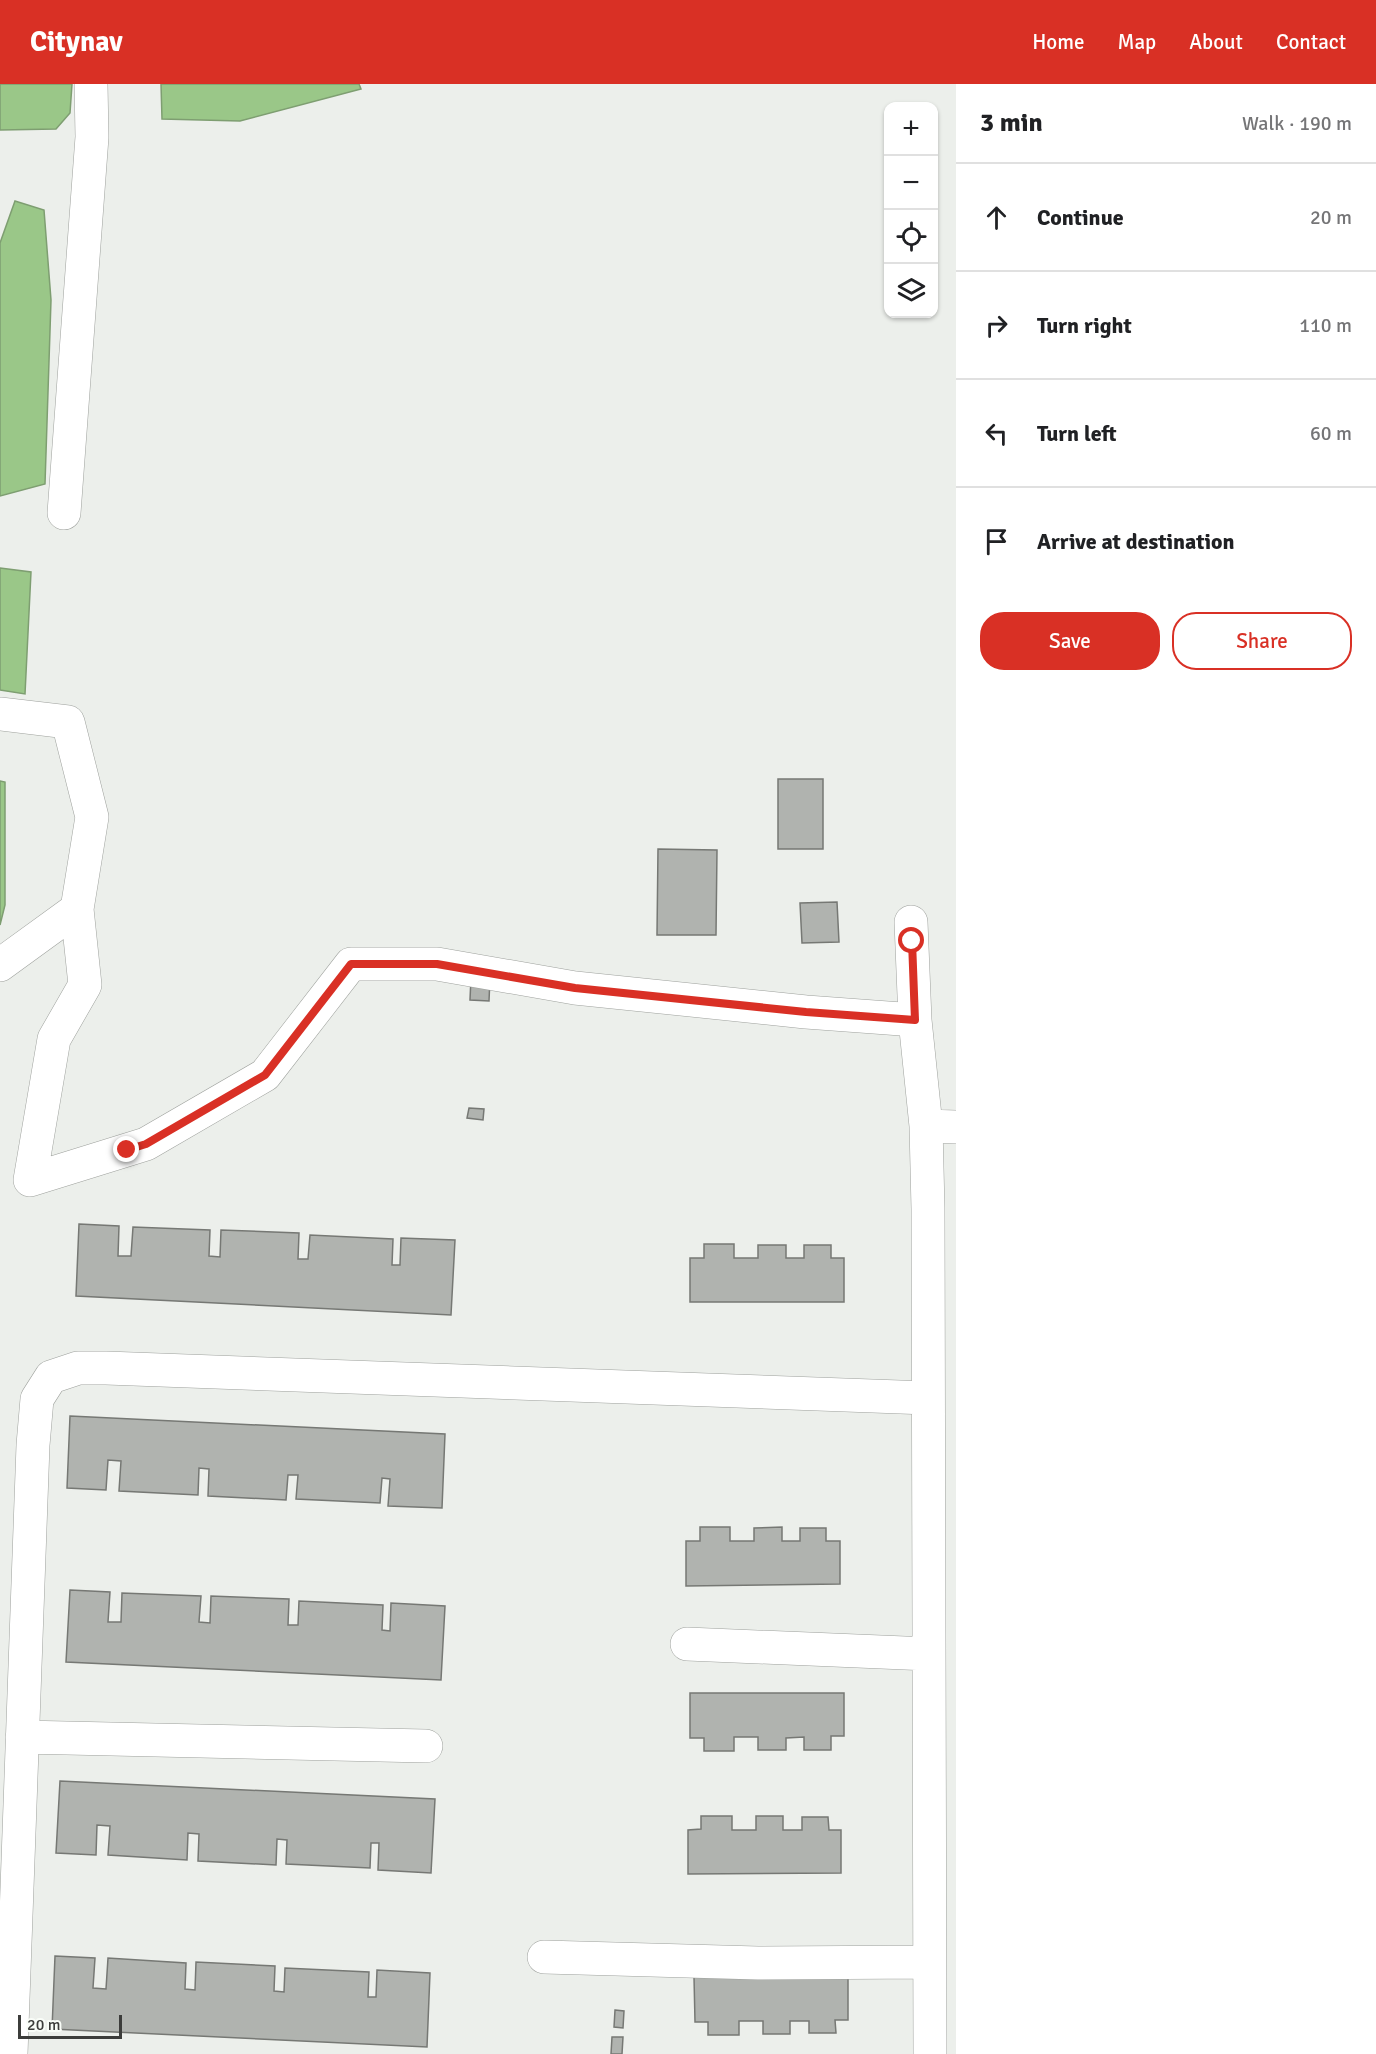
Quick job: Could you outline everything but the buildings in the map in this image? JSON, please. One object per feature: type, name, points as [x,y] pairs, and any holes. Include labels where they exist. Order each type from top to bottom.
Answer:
[{"type":"street","points":[[64,513],[92,137],[91,84]]},
{"type":"street","points":[[0,714],[68,722],[92,817],[77,909],[85,985],[54,1039],[30,1180],[146,1144],[265,1075],[351,964],[437,964],[575,988],[806,1012],[915,1020]]},
{"type":"street","points":[[0,964],[77,909]]},
{"type":"street","points":[[911,922],[915,1020],[941,1126],[928,1398],[930,2054]]},
{"type":"street","points":[[11,2054],[37,1399],[51,1377],[78,1368],[106,1368],[928,1398]]},
{"type":"street","points":[[687,1644],[929,1653]]},
{"type":"street","points":[[22,1737],[426,1746]]},
{"type":"street","points":[[544,1957],[758,1962],[929,1962]]},
{"type":"shaded area","points":[[0,84],[72,84],[70,113],[56,129],[0,130]]},
{"type":"shaded area","points":[[161,84],[359,84],[361,89],[240,121],[162,119]]},
{"type":"shaded area","points":[[15,201],[44,210],[51,300],[45,484],[0,496],[0,243]]},
{"type":"shaded area","points":[[0,568],[31,572],[25,694],[0,690]]},
{"type":"shaded area","points":[[0,781],[5,782],[5,905],[0,925]]},
{"type":"route","points":[[127,1150],[146,1144],[265,1075],[351,964],[437,964],[575,988],[806,1012],[915,1020],[912,941]]}]
